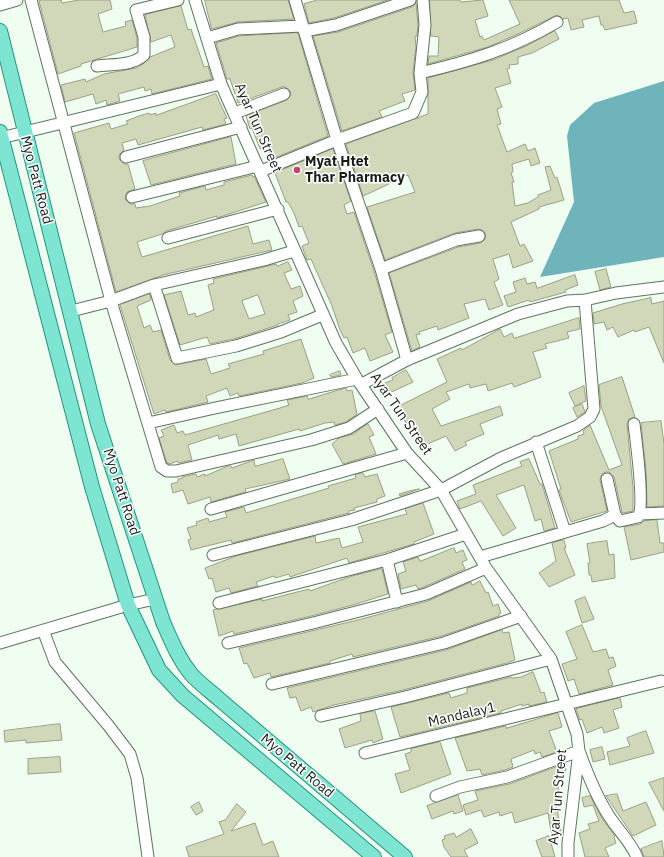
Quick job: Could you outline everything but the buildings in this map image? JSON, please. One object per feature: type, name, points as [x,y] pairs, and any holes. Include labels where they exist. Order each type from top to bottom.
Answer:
[{"type":"main road","name":"Myo Patt Road","points":[[0,30],[24,132],[71,311],[98,424],[163,622],[180,658],[192,675],[218,700],[405,857]]},
{"type":"main road","name":"Myo Patt Road","points":[[1,135],[79,430],[92,487],[128,605],[159,670],[166,680],[206,715],[374,857]]},
{"type":"main road","points":[[79,430],[98,424]]},
{"type":"main road","points":[[206,715],[218,700]]},
{"type":"street","points":[[0,5],[17,0]]},
{"type":"street","points":[[31,0],[111,301],[148,423],[158,462],[167,471],[176,471],[311,440],[349,428],[378,409]]},
{"type":"street","points":[[97,66],[134,62],[140,59],[144,55],[145,47],[136,10],[178,0]]},
{"type":"street","name":"Ayar Tun Street","points":[[195,0],[221,84],[260,168],[294,251],[336,343],[407,453],[441,490],[486,568],[522,616],[551,659],[577,734],[578,751],[568,843],[568,857]]},
{"type":"street","points":[[295,0],[337,140],[381,269],[407,360]]},
{"type":"street","points":[[207,38],[238,29],[303,28],[336,24],[410,0]]},
{"type":"street","points":[[132,197],[260,168],[412,113],[422,92],[420,73],[425,25],[423,0]]},
{"type":"street","points":[[420,73],[485,57],[509,48],[557,22]]},
{"type":"street","points":[[1,135],[24,132],[221,84]]},
{"type":"street","points":[[235,113],[284,94]]},
{"type":"street","points":[[126,157],[241,127]]},
{"type":"street","points":[[168,238],[278,209]]},
{"type":"street","points":[[381,269],[456,240],[479,236]]},
{"type":"street","points":[[71,311],[111,301],[154,285],[264,260],[294,251]]},
{"type":"street","points":[[154,285],[177,358],[236,346],[281,332],[322,315]]},
{"type":"street","points":[[148,423],[215,408],[360,382],[407,360],[518,314],[568,301],[585,300],[616,293],[664,287]]},
{"type":"street","points":[[213,555],[352,520],[441,490],[501,458],[577,426],[590,417],[594,409],[585,300]]},
{"type":"street","points":[[634,424],[640,514]]},
{"type":"street","points":[[536,442],[565,532]]},
{"type":"street","points":[[211,509],[407,453]]},
{"type":"street","points":[[608,479],[615,515],[620,521],[638,517],[640,514],[664,513]]},
{"type":"street","points":[[480,557],[603,521],[615,515]]},
{"type":"street","points":[[219,603],[387,560],[466,534]]},
{"type":"street","points":[[387,560],[397,602]]},
{"type":"street","points":[[228,643],[426,594],[486,568]]},
{"type":"street","points":[[0,643],[128,605],[155,599]]},
{"type":"street","points":[[272,684],[444,643],[522,616]]},
{"type":"street","points":[[43,630],[55,662],[108,724],[130,754],[137,778],[148,857]]},
{"type":"street","points":[[321,716],[405,697],[551,659]]},
{"type":"street","name":"Mandalay1","points":[[365,753],[661,681]]},
{"type":"street","points":[[436,796],[460,787],[507,777],[578,751],[595,790],[610,817],[629,842],[637,857]]},
{"type":"water","points":[[664,81],[664,257],[540,277],[574,202],[567,136],[570,125],[594,103]]},
{"type":"place","name":"Myat Htet Thar Pharmacy","points":[[297,170]]}]
